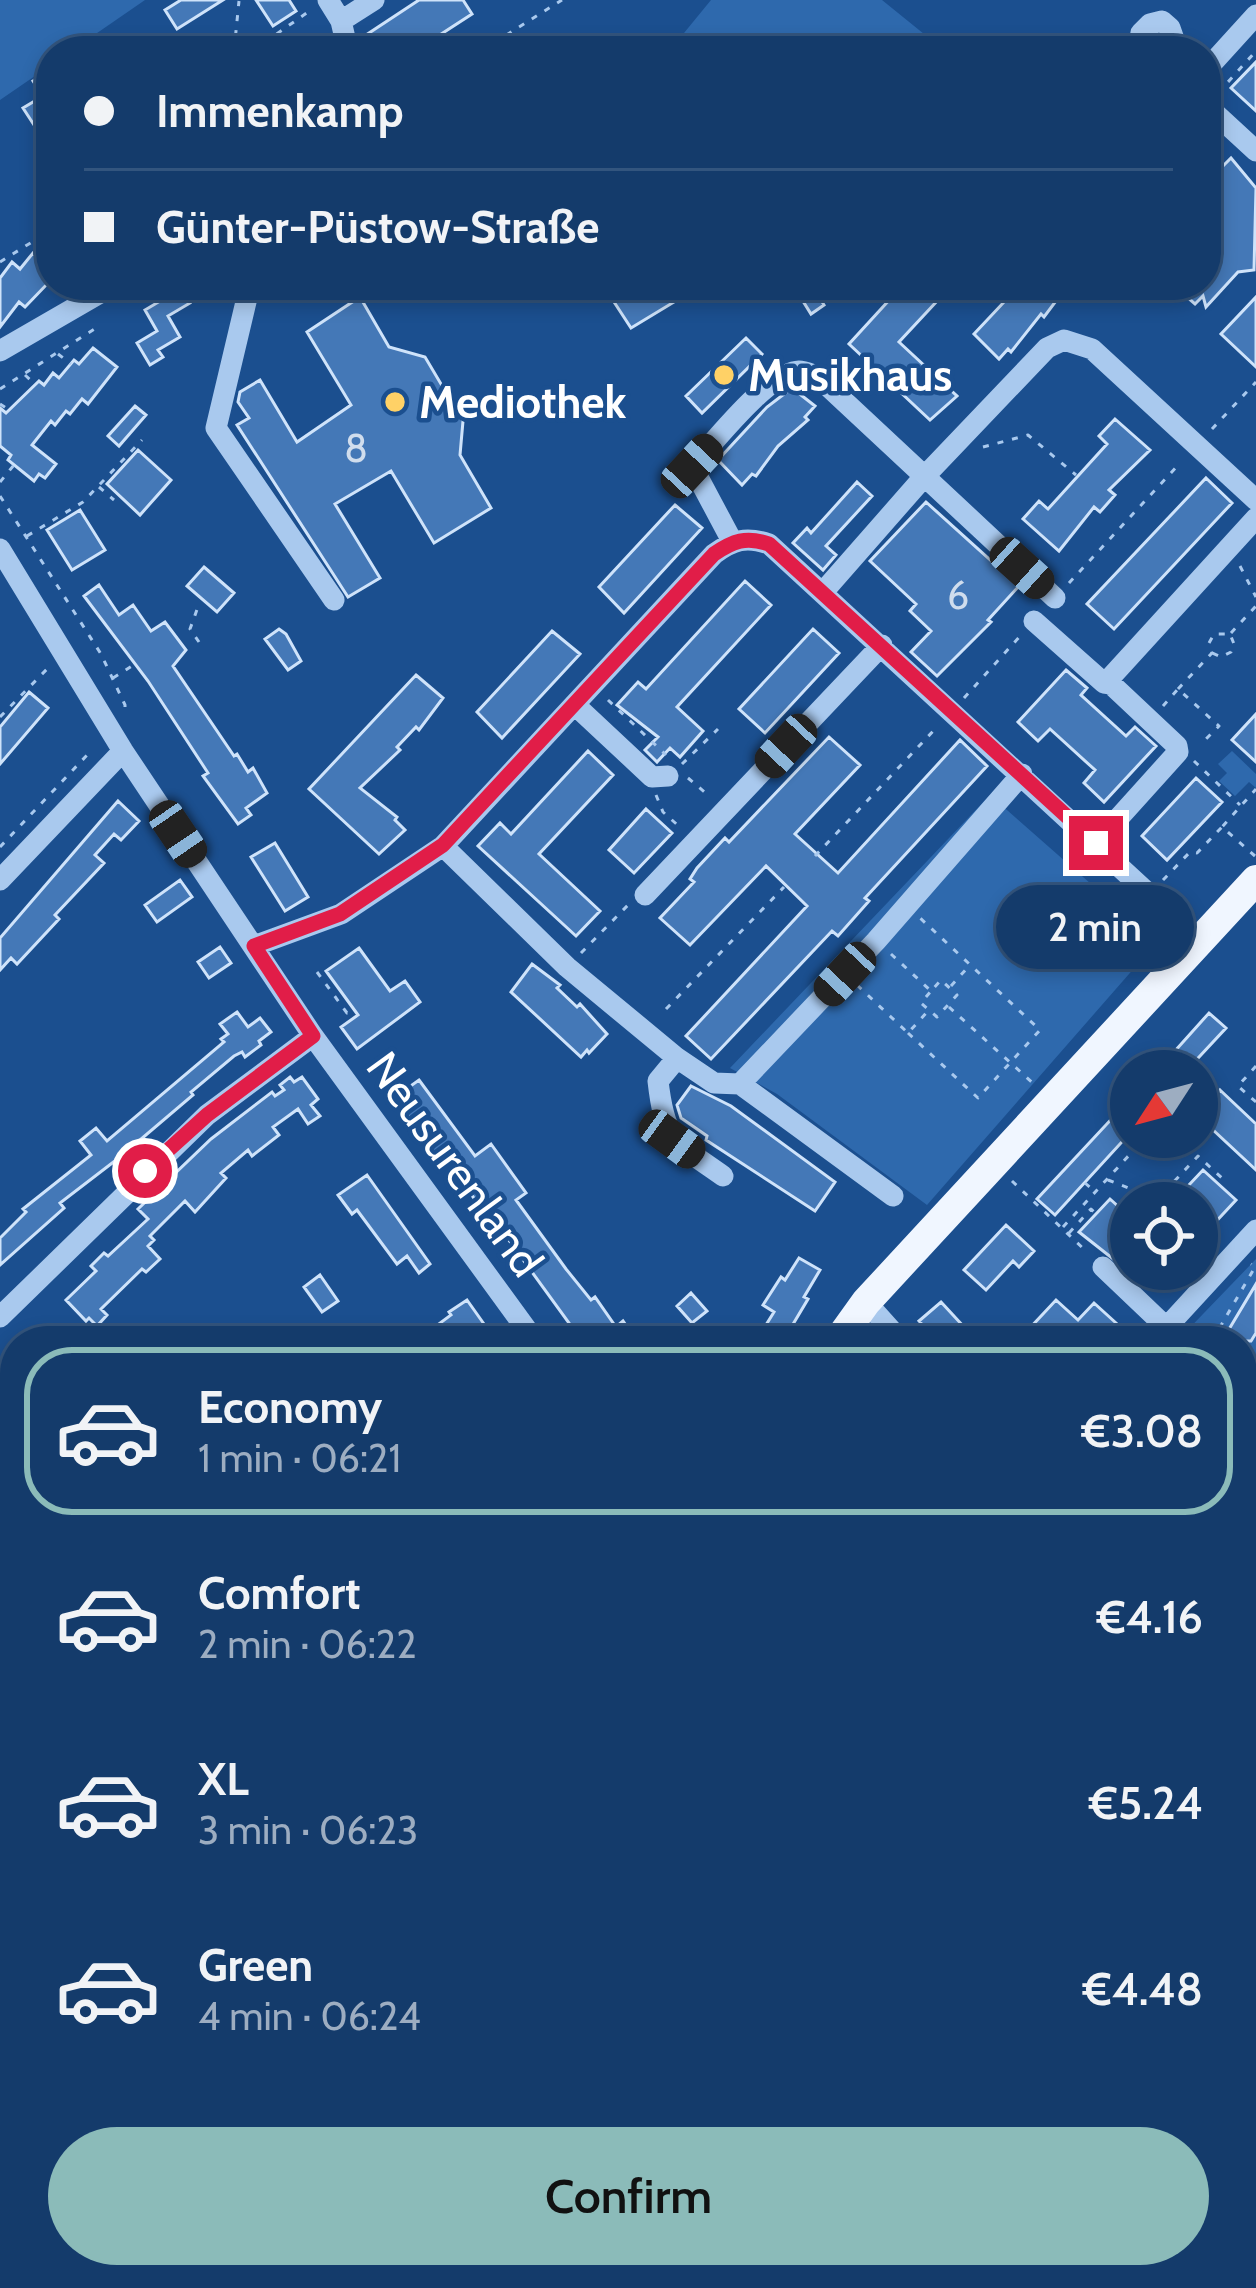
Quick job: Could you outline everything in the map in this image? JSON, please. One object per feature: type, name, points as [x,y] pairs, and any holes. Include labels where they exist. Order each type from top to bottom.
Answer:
[{"type":"main road","points":[[849,1326],[1256,880]]},
{"type":"street","points":[[328,0],[344,36]]},
{"type":"street","points":[[341,21],[374,0]]},
{"type":"street","points":[[1221,54],[1256,15]]},
{"type":"street","points":[[1143,36],[1150,24],[1162,21],[1173,36]]},
{"type":"street","points":[[1221,111],[1256,151]]},
{"type":"street","points":[[0,351],[88,300]]},
{"type":"street","points":[[246,300],[216,428],[334,600]]},
{"type":"street","points":[[823,592],[1047,348],[1064,340],[1091,349],[1256,500]]},
{"type":"street","points":[[732,541],[692,466],[750,404],[784,375],[801,370],[817,376],[1055,598]]},
{"type":"street","points":[[1111,684],[1111,678],[1256,518]]},
{"type":"street","points":[[254,946],[340,914],[443,845],[714,554],[732,541],[754,539],[769,544],[882,645],[1201,942]]},
{"type":"street","name":"Neusurenland","points":[[0,549],[124,752],[313,1036],[518,1326]]},
{"type":"street","points":[[1034,621],[1177,746],[1178,752],[1096,843]]},
{"type":"street","points":[[645,895],[882,645]]},
{"type":"street","points":[[576,706],[652,777],[674,779]]},
{"type":"street","points":[[0,880],[124,752]]},
{"type":"street","points":[[740,1084],[907,906],[1022,774]]},
{"type":"street","points":[[443,845],[567,967],[677,1058],[714,1084],[740,1084],[893,1196]]},
{"type":"street","points":[[0,1317],[207,1115],[313,1036]]},
{"type":"street","points":[[677,1058],[658,1082],[662,1119],[672,1139],[723,1176]]},
{"type":"street","points":[[1167,1326],[1256,1230]]},
{"type":"street","points":[[1103,1267],[1153,1326]]},
{"type":"street","points":[[866,1302],[888,1326]]},
{"type":"path","points":[[275,36],[328,0]]},
{"type":"path","points":[[505,36],[562,0]]},
{"type":"path","points":[[236,36],[239,1]]},
{"type":"path","points":[[1221,89],[1256,52]]},
{"type":"path","points":[[8,267],[1,262],[36,240]]},
{"type":"path","points":[[0,388],[96,328]]},
{"type":"path","points":[[56,353],[70,364]]},
{"type":"path","points":[[24,374],[36,385]]},
{"type":"path","points":[[1055,598],[1256,382]]},
{"type":"path","points":[[0,404],[9,410]]},
{"type":"path","points":[[973,449],[1028,436],[1076,475]]},
{"type":"path","points":[[26,537],[83,502],[142,440]]},
{"type":"path","points":[[0,482],[14,465]]},
{"type":"path","points":[[98,486],[114,500]]},
{"type":"path","points":[[0,496],[125,705],[124,752]]},
{"type":"path","points":[[1230,547],[1256,597]]},
{"type":"path","points":[[199,604],[190,629],[199,642]]},
{"type":"path","points":[[1230,634],[1231,652],[1221,657],[1212,653],[1209,643],[1214,634],[1230,634],[1256,606]]},
{"type":"path","points":[[815,856],[1034,621]]},
{"type":"path","points":[[1150,720],[1212,653]]},
{"type":"path","points":[[0,717],[40,674],[65,656]]},
{"type":"path","points":[[112,679],[132,666]]},
{"type":"path","points":[[594,686],[678,767],[718,729]]},
{"type":"path","points":[[1178,689],[1219,726],[1189,756],[1240,805]]},
{"type":"path","points":[[0,847],[89,753]]},
{"type":"path","points":[[692,838],[664,812],[655,796],[674,779],[708,796]]},
{"type":"path","points":[[1157,887],[1190,852],[1197,853],[1256,789]]},
{"type":"path","points":[[1222,827],[1256,857]]},
{"type":"path","points":[[666,1009],[784,886]]},
{"type":"path","points":[[845,974],[978,1097],[1010,1063],[1040,1030],[907,906]]},
{"type":"path","points":[[876,940],[932,991]]},
{"type":"path","points":[[950,988],[970,964]]},
{"type":"path","points":[[317,972],[347,1013],[354,1009]]},
{"type":"path","points":[[941,980],[957,995],[937,1017],[921,1003],[932,991],[941,980]]},
{"type":"path","points":[[948,1006],[1040,1090]]},
{"type":"path","points":[[908,1033],[929,1010]]},
{"type":"path","points":[[1256,1066],[1238,1086],[1256,1102]]},
{"type":"path","points":[[1174,1182],[1198,1156],[1223,1179]]},
{"type":"path","points":[[1062,1228],[1127,1158]]},
{"type":"path","points":[[1006,1176],[1103,1267]]},
{"type":"path","points":[[1107,1180],[1115,1182]]},
{"type":"path","points":[[1084,1183],[1095,1192]]},
{"type":"path","points":[[1068,1234],[1094,1211],[1085,1203]]},
{"type":"path","points":[[1221,1326],[1255,1267],[1237,1250]]},
{"type":"shaded area","points":[[0,0],[145,0],[93,36],[36,36],[36,75],[0,100]]},
{"type":"shaded area","points":[[711,0],[882,0],[926,36],[682,36]]},
{"type":"shaded area","points":[[1232,751],[1256,774],[1256,788],[1249,782],[1235,796],[1219,781],[1227,773],[1218,764]]},
{"type":"shaded area","points":[[990,795],[1157,942],[927,1205],[777,1094],[730,1068]]},
{"type":"shaded area","points":[[1256,1259],[1256,1326],[1191,1326]]},
{"type":"building","points":[[181,0],[223,0],[177,29],[165,10]]},
{"type":"building","points":[[256,0],[289,0],[296,11],[273,26]]},
{"type":"building","points":[[419,0],[463,0],[472,14],[438,36],[365,36]]},
{"type":"building","points":[[1256,62],[1256,111],[1231,88]]},
{"type":"building","points":[[36,100],[36,128],[23,108]]},
{"type":"building","points":[[1231,158],[1256,188],[1254,270],[1238,272],[1221,291],[1221,164]]},
{"type":"building","points":[[33,253],[36,255],[36,296],[25,307],[19,302],[0,327],[0,278],[12,262],[20,269]]},
{"type":"building","points":[[1256,297],[1256,367],[1221,334]]},
{"type":"building","points":[[162,300],[190,303],[168,316],[180,337],[158,350],[163,357],[150,365],[137,343],[157,331],[145,310]]},
{"type":"building","points":[[362,300],[389,347],[425,357],[463,421],[460,455],[491,508],[434,543],[391,471],[335,504],[380,578],[348,597],[237,425],[249,418],[238,402],[240,392],[260,380],[297,442],[351,405],[307,332]]},
{"type":"building","points":[[613,300],[677,300],[631,328]]},
{"type":"building","points":[[802,300],[821,300],[824,305],[811,314]]},
{"type":"building","points":[[889,300],[938,300],[899,342],[957,396],[930,420],[849,344]]},
{"type":"building","points":[[1006,300],[1057,300],[1011,352],[1008,349],[999,359],[974,334]]},
{"type":"building","name":"Musikhaus","points":[[746,338],[762,354],[702,413],[686,396]]},
{"type":"building","points":[[93,348],[117,367],[88,404],[82,399],[55,425],[51,421],[32,445],[56,464],[45,478],[39,474],[34,481],[8,460],[11,455],[0,446],[0,408],[6,413],[39,381],[44,385],[53,373],[59,378]]},
{"type":"building","points":[[792,388],[815,406],[805,417],[808,420],[742,485],[718,460],[767,407]]},
{"type":"building","points":[[135,406],[146,415],[119,446],[108,436]]},
{"type":"building","points":[[1115,419],[1150,450],[1109,490],[1115,495],[1100,512],[1094,507],[1059,551],[1023,519],[1039,501],[1048,509],[1107,444],[1099,436]]},
{"type":"building","points":[[138,450],[171,480],[140,515],[107,484]]},
{"type":"building","points":[[1206,478],[1232,503],[1114,629],[1087,604]]},
{"type":"building","points":[[857,482],[872,496],[826,546],[836,555],[823,570],[793,543],[807,528],[811,533]]},
{"type":"building","points":[[926,502],[1019,586],[937,676],[911,652],[931,631],[910,611],[916,604],[870,561]]},
{"type":"building","points":[[675,505],[702,528],[624,613],[599,587]]},
{"type":"building","points":[[80,510],[105,550],[72,570],[47,530]]},
{"type":"building","points":[[204,567],[234,593],[217,612],[187,586]]},
{"type":"building","points":[[745,581],[771,605],[677,707],[703,731],[680,757],[670,748],[657,762],[645,750],[658,737],[617,705],[638,682],[646,689]]},
{"type":"building","points":[[99,585],[119,615],[133,605],[151,631],[165,622],[186,650],[173,666],[234,756],[248,772],[253,768],[267,793],[246,808],[251,815],[238,824],[203,776],[208,773],[148,681],[84,596]]},
{"type":"building","points":[[279,629],[301,661],[288,670],[265,639]]},
{"type":"building","points":[[813,629],[839,653],[765,733],[739,709]]},
{"type":"building","points":[[552,631],[580,654],[502,738],[477,712]]},
{"type":"building","points":[[1066,670],[1087,688],[1081,695],[1126,736],[1135,727],[1156,746],[1104,802],[1084,783],[1095,770],[1050,729],[1038,741],[1018,722]]},
{"type":"building","points":[[416,675],[443,698],[419,730],[416,727],[397,747],[400,750],[360,788],[397,817],[405,830],[379,854],[309,789]]},
{"type":"building","points":[[29,692],[48,708],[0,764],[0,727]]},
{"type":"building","points":[[1256,714],[1256,762],[1232,740]]},
{"type":"building","points":[[829,737],[860,765],[795,834],[838,873],[960,740],[987,766],[865,898],[869,901],[838,936],[832,931],[711,1059],[686,1036],[807,906],[766,866],[690,945],[660,918],[694,882],[690,879],[697,868],[725,838],[729,842]]},
{"type":"building","points":[[588,751],[613,775],[539,854],[600,911],[576,936],[478,846],[500,823],[511,834]]},
{"type":"building","points":[[1196,778],[1222,802],[1167,860],[1142,836]]},
{"type":"building","points":[[118,801],[139,821],[121,840],[114,834],[95,855],[104,863],[55,915],[59,919],[17,964],[11,958],[0,970],[0,938]]},
{"type":"building","points":[[646,809],[672,833],[634,873],[609,850]]},
{"type":"building","points":[[275,843],[308,897],[285,911],[251,857]]},
{"type":"building","points":[[180,880],[192,897],[157,922],[145,905]]},
{"type":"building","points":[[220,947],[231,963],[209,978],[198,962]]},
{"type":"building","points":[[359,948],[390,991],[405,981],[420,1002],[357,1049],[341,1027],[358,1015],[326,971]]},
{"type":"building","points":[[532,964],[560,985],[557,988],[577,1007],[580,1004],[607,1034],[589,1053],[581,1057],[511,992]]},
{"type":"building","points":[[237,1012],[248,1027],[260,1018],[271,1032],[259,1041],[261,1045],[245,1057],[242,1052],[234,1056],[191,1092],[120,1157],[60,1203],[64,1208],[0,1265],[0,1238],[26,1212],[23,1209],[91,1155],[80,1141],[96,1128],[107,1141],[224,1042],[221,1039],[228,1034],[220,1024]]},
{"type":"building","points":[[1209,1013],[1226,1028],[1206,1050],[1176,1050]]},
{"type":"building","points":[[290,1077],[294,1082],[302,1077],[318,1099],[311,1105],[320,1116],[308,1124],[298,1109],[273,1127],[279,1135],[252,1156],[248,1150],[221,1173],[226,1178],[195,1212],[185,1201],[150,1236],[154,1240],[148,1246],[160,1259],[146,1272],[142,1269],[101,1309],[107,1315],[97,1326],[89,1318],[86,1321],[66,1300],[96,1271],[91,1266],[104,1253],[108,1256],[148,1219],[138,1209],[211,1139],[272,1092],[275,1096],[284,1090],[280,1085]]},
{"type":"building","points":[[419,1080],[475,1156],[491,1144],[526,1193],[516,1200],[615,1326],[571,1326],[492,1217],[447,1161],[442,1164],[395,1097]]},
{"type":"building","points":[[691,1086],[731,1106],[835,1182],[815,1211],[706,1140],[707,1136],[681,1118],[677,1105]]},
{"type":"building","points":[[1218,1092],[1256,1124],[1256,1170],[1218,1135]]},
{"type":"building","points":[[1110,1121],[1110,1155],[1055,1215],[1037,1199]]},
{"type":"building","points":[[1203,1170],[1216,1182],[1192,1182]]},
{"type":"building","points":[[367,1175],[430,1264],[419,1273],[407,1256],[397,1264],[357,1210],[352,1214],[338,1195]]},
{"type":"building","points":[[1218,1184],[1236,1200],[1218,1219]]},
{"type":"building","points":[[1110,1199],[1110,1256],[1079,1232]]},
{"type":"building","points":[[1006,1225],[1034,1251],[1019,1267],[1013,1261],[986,1290],[964,1270]]},
{"type":"building","points":[[799,1258],[820,1270],[792,1326],[765,1326],[774,1312],[763,1305],[781,1277],[785,1280]]},
{"type":"building","points":[[320,1275],[338,1301],[322,1312],[304,1287]]},
{"type":"building","points":[[1256,1284],[1256,1326],[1231,1326]]},
{"type":"building","points":[[691,1293],[707,1311],[692,1323],[677,1306]]},
{"type":"building","points":[[467,1300],[485,1326],[436,1326]]},
{"type":"building","points":[[1056,1300],[1078,1320],[1094,1303],[1116,1323],[1113,1326],[1032,1326]]},
{"type":"building","points":[[941,1302],[963,1326],[924,1326],[919,1321]]},
{"type":"place","name":"Musikhaus","points":[[724,375]]},
{"type":"place","name":"Mediothek","points":[[395,402]]},
{"type":"route","points":[[145,1171],[207,1115],[313,1036],[254,946],[340,914],[443,845],[714,554],[732,541],[754,539],[769,544],[1096,843]]}]
